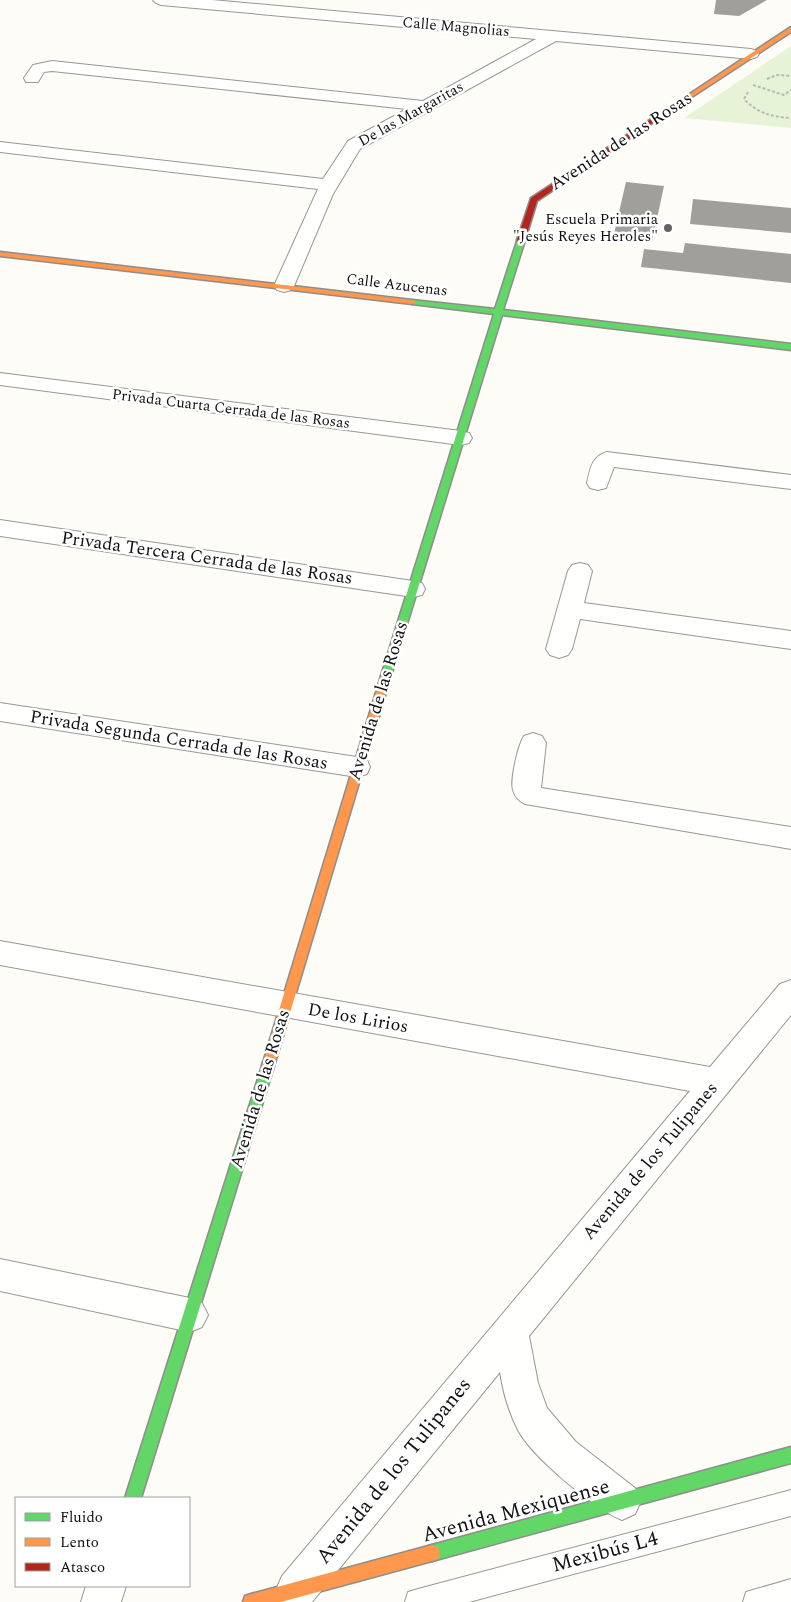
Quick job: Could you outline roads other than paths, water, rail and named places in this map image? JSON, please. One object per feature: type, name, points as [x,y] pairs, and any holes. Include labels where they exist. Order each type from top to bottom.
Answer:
[{"type":"street","name":"Calle Magnolias","points":[[160,0],[751,54]]},
{"type":"street","points":[[313,14],[321,0]]},
{"type":"street","name":"Avenida de las Rosas","points":[[133,1497],[287,1005],[358,767],[534,200],[791,29]]},
{"type":"street","name":"De las Margaritas","points":[[284,286],[330,185],[344,158],[354,145],[554,36]]},
{"type":"street","points":[[32,78],[39,68],[52,66],[426,106]]},
{"type":"street","points":[[0,146],[330,185]]},
{"type":"street","name":"Calle Azucenas","points":[[0,254],[791,347]]},
{"type":"street","name":"Privada Cuarta Cerrada de las Rosas","points":[[0,379],[461,438]]},
{"type":"street","points":[[598,483],[603,464],[608,459],[791,482]]},
{"type":"street","name":"Privada Tercera Cerrada de las Rosas","points":[[0,528],[413,588]]},
{"type":"street","points":[[559,649],[580,571]]},
{"type":"street","points":[[569,608],[791,640]]},
{"type":"street","name":"Privada Segunda Cerrada de las Rosas","points":[[0,712],[358,767]]},
{"type":"street","points":[[533,743],[526,787],[528,794],[535,797],[791,838]]},
{"type":"street","name":"De los Lirios","points":[[0,953],[716,1082]]},
{"type":"street","name":"Avenida de los Tulipanes","points":[[296,1590],[791,993]]},
{"type":"street","points":[[0,1275],[190,1315]]},
{"type":"street","points":[[510,1330],[520,1384],[532,1419],[563,1455],[622,1502]]},
{"type":"street","name":"Avenida Mexiquense","points":[[251,1602],[791,1455]]},
{"type":"street","points":[[101,1602],[106,1587]]},
{"type":"lane","name":"Mexibús L4","points":[[418,1602],[791,1502]]},
{"type":"lane","points":[[756,1602],[791,1592]]},
{"type":"place","name":"Escuela Primaria \"Jesús Reyes Heroles\"","points":[[668,228]]}]
